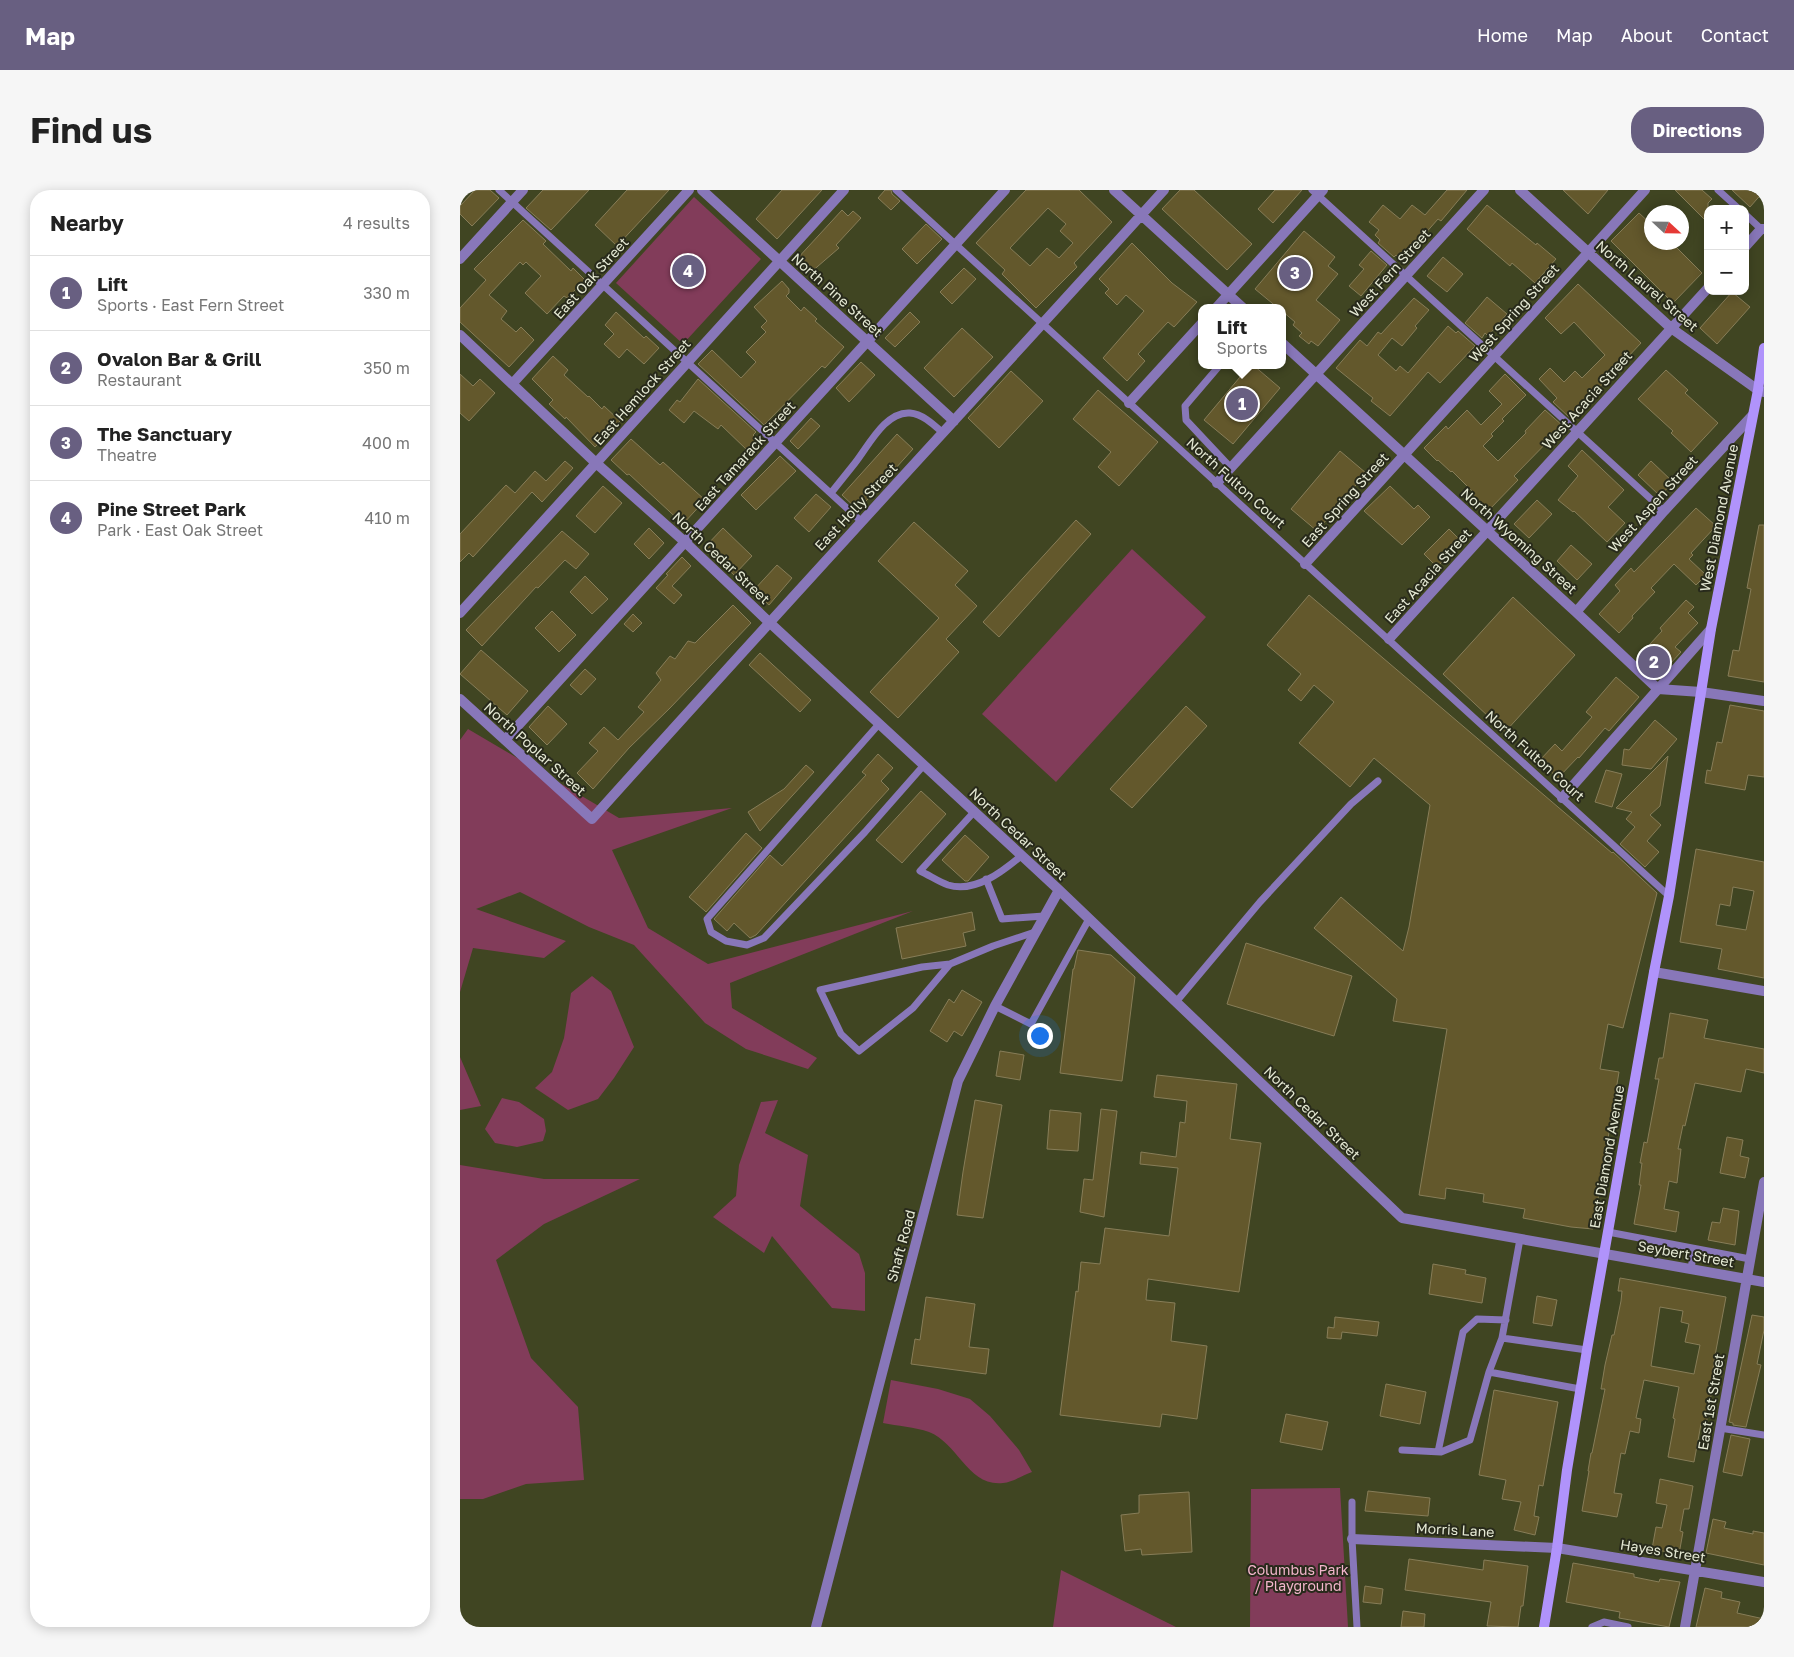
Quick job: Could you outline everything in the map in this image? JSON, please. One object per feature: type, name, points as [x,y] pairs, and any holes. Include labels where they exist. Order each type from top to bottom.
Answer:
[{"type":"street","points":[[460,259],[522,190]]},
{"type":"street","name":"East Oak Street","points":[[513,384],[689,190]]},
{"type":"street","name":"North Pine Street","points":[[702,190],[954,420]]},
{"type":"street","name":"East Hemlock Street","points":[[460,613],[844,190]]},
{"type":"street","name":"East Tamarack Street","points":[[505,740],[1005,190]]},
{"type":"street","points":[[1114,190],[1239,304]]},
{"type":"street","name":"East Holly Street","points":[[592,819],[768,622],[862,522],[1164,190]]},
{"type":"street","name":"West Fern Street","points":[[1217,483],[1484,190]]},
{"type":"street","name":"North Laurel Street","points":[[1520,190],[1671,328],[1761,391]]},
{"type":"street","name":"West Spring Street","points":[[1404,455],[1645,190]]},
{"type":"street","points":[[1219,304],[1318,192]]},
{"type":"street","points":[[1749,243],[1763,229]]},
{"type":"street","name":"West Acacia Street","points":[[1487,531],[1704,292]]},
{"type":"street","points":[[1129,403],[1198,327]]},
{"type":"street","name":"North Cedar Street","points":[[460,335],[1059,890],[1402,1218],[1604,1253]]},
{"type":"street","name":"North Wyoming Street","points":[[1286,347],[1658,689]]},
{"type":"street","name":"West Diamond Avenue","points":[[1701,692],[1711,629],[1752,416],[1761,391],[1764,348]]},
{"type":"street","name":"West Aspen Street","points":[[1576,612],[1752,416]]},
{"type":"street","name":"East Spring Street","points":[[1306,564],[1404,455]]},
{"type":"street","name":"East Acacia Street","points":[[1389,640],[1487,531]]},
{"type":"street","points":[[1562,798],[1711,629]]},
{"type":"street","points":[[1658,689],[1701,692],[1764,701]]},
{"type":"street","name":"East Diamond Avenue","points":[[1546,1627],[1580,1389],[1654,972],[1670,896],[1701,692]]},
{"type":"street","name":"North Poplar Street","points":[[460,699],[592,819]]},
{"type":"street","name":"Shaft Road","points":[[816,1627],[958,1081],[995,1006],[1059,890]]},
{"type":"street","points":[[1654,972],[1764,991]]},
{"type":"street","name":"East 1st Street","points":[[1685,1627],[1764,1182]]},
{"type":"street","name":"Seybert Street","points":[[1604,1253],[1764,1282]]},
{"type":"street","name":"Morris Lane","points":[[1352,1539],[1557,1548]]},
{"type":"street","name":"Hayes Street","points":[[1557,1548],[1764,1582]]},
{"type":"lane","points":[[500,190],[862,522]]},
{"type":"lane","name":"North Fulton Court","points":[[896,190],[1670,896]]},
{"type":"lane","points":[[1718,190],[1735,205]]},
{"type":"lane","points":[[1318,192],[1406,276],[1664,512]]},
{"type":"lane","points":[[1749,217],[1763,229]]},
{"type":"lane","points":[[1217,369],[1185,406],[1186,420],[1231,468]]},
{"type":"lane","points":[[831,493],[857,461],[879,429],[902,414],[917,414],[943,433]]},
{"type":"lane","points":[[879,724],[707,919],[711,932],[726,941],[748,945],[764,938],[865,832],[924,766]]},
{"type":"lane","points":[[1176,1002],[1260,902],[1351,804],[1378,781]]},
{"type":"lane","points":[[974,812],[920,871],[948,885],[965,887],[999,874],[1021,856]]},
{"type":"lane","points":[[986,879],[1002,919],[1044,916]]},
{"type":"lane","points":[[995,1006],[1031,1024],[1088,919]]},
{"type":"lane","points":[[950,964],[913,1008],[859,1051],[841,1034],[820,990],[922,967],[950,964],[1035,932]]},
{"type":"lane","points":[[1608,1232],[1750,1259]]},
{"type":"lane","points":[[1402,1450],[1438,1452],[1470,1440],[1489,1372],[1502,1338],[1520,1239]]},
{"type":"lane","points":[[1691,1269],[1694,1249]]},
{"type":"lane","points":[[1438,1452],[1463,1332],[1477,1319],[1506,1320]]},
{"type":"lane","points":[[1502,1338],[1587,1350]]},
{"type":"lane","points":[[1489,1372],[1580,1389]]},
{"type":"lane","points":[[1720,1428],[1764,1435]]},
{"type":"lane","points":[[1352,1502],[1352,1539],[1358,1627]]},
{"type":"lane","points":[[1592,1627],[1604,1622],[1628,1627]]},
{"type":"green space","points":[[694,197],[761,259],[683,344],[616,283]]},
{"type":"green space","points":[[1132,549],[1206,617],[1056,782],[982,714]]},
{"type":"green space","points":[[468,729],[619,818],[732,808],[612,850],[648,928],[708,964],[913,911],[730,983],[732,1008],[817,1058],[808,1069],[746,1049],[705,1023],[634,945],[589,927],[520,892],[476,909],[566,941],[544,958],[473,948],[460,992],[460,740]]},
{"type":"green space","points":[[592,976],[611,991],[634,1047],[598,1099],[568,1110],[535,1088],[552,1072],[564,1038],[571,993]]},
{"type":"green space","points":[[460,1057],[481,1106],[460,1110]]},
{"type":"green space","points":[[502,1098],[519,1102],[544,1119],[546,1131],[543,1141],[517,1147],[495,1143],[485,1129]]},
{"type":"green space","points":[[778,1100],[765,1133],[808,1155],[800,1206],[859,1254],[865,1273],[865,1311],[832,1308],[772,1236],[764,1253],[713,1217],[736,1196],[739,1165],[761,1102]]},
{"type":"green space","points":[[460,1165],[544,1179],[640,1179],[544,1224],[496,1260],[531,1358],[578,1407],[584,1480],[526,1484],[483,1499],[460,1499]]},
{"type":"green space","points":[[891,1380],[938,1389],[970,1399],[990,1416],[1019,1450],[1032,1472],[1003,1483],[991,1482],[972,1472],[948,1445],[929,1432],[883,1423]]},
{"type":"green space","name":"Columbus Park / Playground","points":[[1340,1488],[1348,1627],[1250,1627],[1251,1489]]},
{"type":"green space","points":[[1061,1570],[1176,1627],[1053,1627]]},
{"type":"building","points":[[475,190],[490,190],[499,198],[472,226],[460,214],[460,206]]},
{"type":"building","points":[[543,190],[589,190],[551,230],[526,208]]},
{"type":"building","points":[[627,190],[669,190],[617,246],[595,225]]},
{"type":"building","points":[[782,190],[822,190],[777,239],[756,219]]},
{"type":"building","points":[[885,190],[891,190],[892,194],[900,201],[891,210],[878,198]]},
{"type":"building","points":[[1026,190],[1079,190],[1112,222],[1074,263],[1077,267],[1036,308],[1002,274],[1005,270],[976,243]],"holes":[[[1048,208],[1066,224],[1060,231],[1073,243],[1059,258],[1047,248],[1030,266],[1010,248]]]},
{"type":"building","points":[[1180,190],[1194,190],[1252,244],[1227,270],[1162,209]]},
{"type":"building","points":[[1275,190],[1302,190],[1273,223],[1258,209]]},
{"type":"building","points":[[1447,190],[1467,190],[1441,221],[1438,219],[1402,260],[1396,255],[1394,257],[1378,243],[1380,240],[1375,235],[1379,230],[1369,222],[1383,205],[1400,219],[1412,205],[1425,215]]},
{"type":"building","points":[[1563,190],[1608,190],[1588,214]]},
{"type":"building","points":[[1675,190],[1702,190],[1712,199],[1708,205],[1704,205],[1704,219]]},
{"type":"building","points":[[1732,190],[1764,190],[1750,207]]},
{"type":"building","points":[[1487,205],[1556,259],[1535,283],[1512,263],[1510,266],[1467,229]]},
{"type":"building","points":[[842,210],[848,216],[853,211],[861,218],[836,245],[839,248],[810,273],[796,260]]},
{"type":"building","points":[[1639,213],[1644,218],[1644,250],[1679,250],[1702,273],[1673,303],[1611,241]]},
{"type":"building","points":[[523,220],[546,241],[543,244],[571,271],[573,268],[585,280],[567,298],[564,296],[547,314],[525,293],[541,276],[526,262],[523,265],[520,262],[489,295],[507,311],[501,319],[516,332],[521,327],[534,340],[509,367],[460,322],[460,308],[486,280],[474,269]]},
{"type":"building","points":[[926,224],[942,239],[917,264],[902,249]]},
{"type":"building","points":[[1304,231],[1335,257],[1328,266],[1338,274],[1316,300],[1340,320],[1318,346],[1311,341],[1309,344],[1299,336],[1302,333],[1293,325],[1295,322],[1286,314],[1286,304],[1273,304],[1255,289]]},
{"type":"building","points":[[1132,243],[1172,283],[1197,302],[1174,327],[1168,322],[1138,354],[1145,361],[1127,381],[1103,358],[1144,311],[1126,295],[1117,305],[1105,293],[1109,289],[1099,279]]},
{"type":"building","points":[[1371,251],[1387,265],[1361,296],[1349,286],[1364,269],[1359,265]]},
{"type":"building","points":[[1443,257],[1463,274],[1447,292],[1427,276]]},
{"type":"building","points":[[964,268],[976,279],[952,304],[940,292]]},
{"type":"building","points":[[782,281],[789,289],[789,293],[786,296],[801,311],[804,307],[817,319],[815,321],[844,347],[825,368],[822,366],[764,425],[698,364],[712,350],[741,378],[756,362],[746,352],[766,332],[761,327],[767,321],[754,307]]},
{"type":"building","points":[[1578,284],[1641,343],[1595,392],[1598,394],[1577,416],[1574,414],[1570,418],[1553,402],[1557,398],[1539,379],[1550,368],[1564,382],[1575,371],[1582,378],[1605,355],[1574,322],[1561,334],[1545,318]]},
{"type":"building","points":[[1729,295],[1736,295],[1750,307],[1717,344],[1700,328]]},
{"type":"building","points":[[1487,297],[1507,314],[1488,336],[1485,333],[1482,338],[1465,323]]},
{"type":"building","points":[[1414,298],[1429,310],[1415,326],[1417,328],[1402,346],[1392,338],[1378,355],[1396,371],[1400,366],[1408,373],[1448,326],[1456,333],[1458,331],[1475,346],[1440,383],[1428,372],[1390,416],[1371,401],[1373,398],[1336,368],[1360,340],[1367,346],[1378,332],[1381,334]]},
{"type":"building","points":[[616,312],[644,338],[646,336],[659,348],[644,364],[627,349],[619,358],[604,344],[614,334],[605,325]]},
{"type":"building","points":[[910,312],[920,322],[895,347],[885,338]]},
{"type":"building","points":[[962,328],[993,357],[954,397],[924,368]]},
{"type":"building","points":[[553,356],[568,370],[564,375],[602,409],[604,406],[620,421],[595,447],[566,417],[565,419],[549,404],[553,400],[532,379]]},
{"type":"building","points":[[861,362],[875,375],[849,402],[836,388]]},
{"type":"building","points":[[1247,369],[1258,369],[1280,388],[1233,444],[1204,420]]},
{"type":"building","points":[[1666,370],[1688,390],[1685,393],[1718,423],[1691,452],[1671,433],[1673,431],[1638,399]]},
{"type":"building","points":[[1011,371],[1043,401],[999,448],[968,418]]},
{"type":"building","points":[[460,374],[473,386],[480,379],[495,393],[469,421],[460,413]]},
{"type":"building","points":[[1505,374],[1526,395],[1502,419],[1504,421],[1491,434],[1493,436],[1483,446],[1498,461],[1526,433],[1525,431],[1545,410],[1563,426],[1514,476],[1518,480],[1488,511],[1472,496],[1475,494],[1452,471],[1437,461],[1424,448],[1446,426],[1448,429],[1467,410],[1481,425],[1502,404],[1489,391]]},
{"type":"building","points":[[698,379],[756,432],[753,435],[757,439],[747,450],[721,425],[718,429],[694,411],[684,423],[669,410],[677,400],[680,402]]},
{"type":"building","points":[[1098,390],[1158,442],[1119,486],[1098,467],[1111,452],[1073,419]]},
{"type":"building","points":[[811,418],[820,426],[798,449],[790,441]]},
{"type":"building","points":[[897,434],[913,449],[858,510],[842,495]]},
{"type":"building","points":[[631,439],[660,465],[663,462],[705,500],[683,524],[611,460]]},
{"type":"building","points":[[1582,450],[1624,490],[1608,507],[1625,523],[1607,542],[1574,511],[1558,500],[1578,476],[1568,466]]},
{"type":"building","points":[[1340,451],[1366,473],[1317,531],[1291,509]]},
{"type":"building","points":[[780,456],[796,471],[756,510],[741,495]]},
{"type":"building","points":[[565,461],[573,468],[542,502],[532,492],[473,557],[469,553],[460,562],[460,534],[506,485],[515,493],[535,471],[546,481]]},
{"type":"building","points":[[1651,461],[1673,482],[1660,496],[1638,475]]},
{"type":"building","points":[[603,486],[622,503],[595,533],[576,516]]},
{"type":"building","points":[[1390,486],[1414,509],[1418,505],[1430,517],[1402,545],[1364,511]]},
{"type":"building","points":[[816,494],[831,507],[809,532],[794,518]]},
{"type":"building","points":[[1537,500],[1552,514],[1529,538],[1514,524]]},
{"type":"building","points":[[1696,508],[1716,526],[1691,553],[1693,555],[1689,559],[1706,575],[1696,585],[1674,564],[1651,588],[1655,592],[1619,633],[1599,614],[1620,591],[1615,585],[1631,568],[1634,572]]},
{"type":"building","points":[[1076,520],[1091,534],[999,637],[983,622]]},
{"type":"building","points":[[914,522],[968,571],[955,585],[977,606],[946,639],[959,652],[898,718],[870,692],[939,618],[878,561]]},
{"type":"building","points":[[1759,525],[1764,525],[1764,682],[1728,676],[1733,650],[1739,651],[1751,589],[1747,588]]},
{"type":"building","points":[[649,528],[664,543],[649,559],[634,544]]},
{"type":"building","points":[[723,528],[752,556],[734,575],[705,547]]},
{"type":"building","points":[[1449,529],[1462,542],[1437,567],[1424,554]]},
{"type":"building","points":[[562,531],[589,554],[576,569],[565,560],[538,588],[536,587],[482,646],[466,630]]},
{"type":"building","points":[[1571,545],[1592,564],[1577,580],[1557,561]]},
{"type":"building","points":[[682,557],[691,566],[672,586],[682,595],[674,604],[656,588]]},
{"type":"building","points":[[777,565],[792,578],[769,605],[753,591]]},
{"type":"building","points":[[585,576],[608,599],[592,614],[570,592]]},
{"type":"building","points":[[1309,595],[1613,852],[1657,893],[1623,1028],[1608,1024],[1600,1069],[1619,1072],[1593,1229],[1523,1218],[1525,1209],[1483,1202],[1484,1194],[1446,1188],[1445,1199],[1419,1195],[1447,1029],[1393,1021],[1397,999],[1314,928],[1341,897],[1403,951],[1409,927],[1430,805],[1374,758],[1350,787],[1299,743],[1334,702],[1314,685],[1301,701],[1288,690],[1301,674],[1267,645]]},
{"type":"building","points":[[1513,597],[1575,655],[1505,732],[1443,674]]},
{"type":"building","points":[[1686,600],[1694,607],[1688,613],[1698,623],[1675,647],[1681,652],[1658,677],[1637,658],[1662,631],[1660,628]]},
{"type":"building","points":[[733,605],[751,623],[629,748],[593,789],[577,773],[598,751],[589,743],[604,727],[618,740],[644,712],[638,707],[661,680],[656,673],[670,656],[675,659],[688,641],[695,643]]},
{"type":"building","points":[[552,611],[576,635],[559,652],[535,628]]},
{"type":"building","points":[[633,614],[642,623],[633,632],[624,624]]},
{"type":"building","points":[[481,650],[528,691],[507,715],[460,674]]},
{"type":"building","points":[[760,653],[811,700],[800,712],[749,665]]},
{"type":"building","points":[[585,669],[596,679],[581,695],[570,685]]},
{"type":"building","points":[[1616,677],[1639,697],[1609,731],[1605,728],[1579,758],[1558,778],[1539,761],[1555,744],[1562,751],[1592,717],[1586,712]]},
{"type":"building","points":[[1730,705],[1764,711],[1764,777],[1748,775],[1745,790],[1705,783],[1707,770],[1711,771],[1717,742],[1722,743]]},
{"type":"building","points":[[548,706],[567,724],[547,745],[529,727]]},
{"type":"building","points":[[1186,706],[1207,726],[1132,808],[1110,789]]},
{"type":"building","points":[[1655,720],[1677,739],[1651,769],[1622,765],[1624,749],[1629,750]]},
{"type":"building","points":[[878,754],[893,768],[881,781],[889,789],[756,935],[750,938],[734,923],[727,931],[714,919],[770,855],[782,866],[866,775],[862,772]]},
{"type":"building","points":[[1668,756],[1660,806],[1650,815],[1661,825],[1647,841],[1659,852],[1645,867],[1620,844],[1635,827],[1626,819],[1632,812],[1616,808]]},
{"type":"building","points":[[806,765],[814,772],[760,831],[748,812],[784,789]]},
{"type":"building","points":[[1606,770],[1622,774],[1612,807],[1595,802]]},
{"type":"building","points":[[921,791],[946,814],[902,863],[876,840]]},
{"type":"building","points":[[746,833],[762,848],[706,912],[689,897]]},
{"type":"building","points":[[965,835],[989,857],[968,881],[965,881],[942,860]]},
{"type":"building","points":[[1696,849],[1764,862],[1764,978],[1718,969],[1722,949],[1680,942]],"holes":[[[1733,887],[1754,891],[1746,930],[1716,925],[1720,904],[1730,906]]]},
{"type":"building","points":[[972,912],[975,930],[963,933],[966,946],[902,959],[896,928]]},
{"type":"building","points":[[1246,943],[1352,976],[1334,1036],[1227,1004]]},
{"type":"building","points":[[1078,950],[1111,955],[1135,977],[1122,1081],[1060,1073],[1073,969]]},
{"type":"building","points":[[962,990],[982,1002],[962,1036],[954,1031],[947,1042],[930,1031],[949,999],[954,1003]]},
{"type":"building","points":[[1670,1013],[1708,1020],[1704,1038],[1764,1049],[1764,1073],[1746,1069],[1741,1092],[1695,1083],[1678,1149],[1681,1149],[1677,1183],[1669,1181],[1664,1209],[1679,1212],[1676,1232],[1634,1224],[1641,1185],[1639,1185],[1642,1163],[1640,1163],[1644,1142],[1647,1143],[1659,1079],[1655,1079],[1659,1058],[1663,1058]]},
{"type":"building","points":[[1000,1051],[1024,1055],[1020,1080],[996,1076]]},
{"type":"building","points":[[1157,1075],[1237,1084],[1230,1139],[1261,1143],[1239,1292],[1148,1279],[1146,1300],[1175,1303],[1171,1341],[1207,1346],[1197,1419],[1162,1414],[1160,1427],[1060,1415],[1081,1262],[1100,1264],[1105,1228],[1169,1236],[1178,1168],[1140,1164],[1141,1152],[1176,1157],[1180,1122],[1185,1123],[1187,1101],[1154,1097]]},
{"type":"building","points":[[975,1100],[1002,1105],[983,1218],[957,1215]]},
{"type":"building","points":[[1101,1109],[1117,1111],[1104,1217],[1080,1212],[1084,1179],[1093,1180]]},
{"type":"building","points":[[1050,1110],[1081,1113],[1078,1151],[1047,1149]]},
{"type":"building","points":[[1727,1137],[1743,1140],[1740,1156],[1749,1158],[1745,1178],[1720,1173]]},
{"type":"building","points":[[1723,1208],[1739,1211],[1735,1245],[1708,1240],[1712,1222],[1720,1223]]},
{"type":"building","points":[[1433,1264],[1466,1270],[1465,1274],[1486,1278],[1482,1303],[1429,1294]]},
{"type":"building","points":[[1620,1278],[1726,1297],[1714,1361],[1712,1378],[1714,1378],[1706,1425],[1701,1424],[1694,1462],[1668,1457],[1679,1387],[1644,1380],[1636,1418],[1641,1419],[1639,1433],[1630,1431],[1625,1454],[1621,1453],[1614,1493],[1622,1494],[1617,1517],[1582,1511],[1591,1453],[1605,1389],[1601,1389],[1605,1365],[1621,1301],[1622,1291],[1618,1291]],"holes":[[[1660,1307],[1683,1311],[1681,1322],[1689,1324],[1685,1342],[1700,1345],[1694,1374],[1651,1366]]]},
{"type":"building","points":[[1537,1296],[1557,1300],[1552,1326],[1533,1323]]},
{"type":"building","points":[[926,1297],[975,1304],[969,1347],[989,1349],[986,1374],[911,1364],[915,1339],[920,1340]]},
{"type":"building","points":[[1752,1315],[1764,1317],[1764,1330],[1757,1364],[1761,1365],[1746,1427],[1733,1425],[1733,1423],[1729,1422]]},
{"type":"building","points":[[1335,1317],[1379,1322],[1377,1336],[1342,1332],[1341,1339],[1327,1338],[1328,1327],[1334,1328]]},
{"type":"building","points":[[1386,1384],[1426,1392],[1420,1424],[1380,1416]]},
{"type":"building","points":[[1494,1390],[1558,1402],[1543,1486],[1539,1485],[1534,1516],[1539,1517],[1535,1535],[1514,1530],[1521,1502],[1502,1499],[1506,1480],[1479,1475]]},
{"type":"building","points":[[1286,1414],[1328,1422],[1322,1450],[1280,1442]]},
{"type":"building","points":[[1731,1435],[1750,1439],[1742,1476],[1723,1472]]},
{"type":"building","points":[[1660,1479],[1693,1486],[1689,1509],[1684,1509],[1680,1531],[1683,1532],[1679,1554],[1652,1549],[1656,1527],[1662,1528],[1667,1505],[1656,1503]]},
{"type":"building","points":[[1368,1491],[1430,1498],[1428,1516],[1365,1511]]},
{"type":"building","points":[[1189,1492],[1192,1552],[1142,1555],[1141,1549],[1125,1551],[1121,1515],[1139,1513],[1139,1495]]},
{"type":"building","points":[[1713,1519],[1726,1522],[1724,1528],[1753,1534],[1753,1531],[1764,1533],[1764,1565],[1706,1553]]},
{"type":"building","points":[[1409,1559],[1483,1570],[1484,1560],[1528,1566],[1523,1606],[1521,1606],[1518,1627],[1487,1626],[1491,1602],[1405,1590]]},
{"type":"building","points":[[1573,1563],[1634,1574],[1634,1577],[1659,1582],[1660,1579],[1680,1582],[1669,1627],[1619,1618],[1620,1612],[1566,1602]]},
{"type":"building","points":[[1365,1586],[1383,1589],[1381,1604],[1363,1602]]},
{"type":"building","points":[[1705,1588],[1722,1592],[1721,1598],[1740,1602],[1737,1613],[1764,1619],[1764,1627],[1696,1627]]},
{"type":"building","points":[[1403,1611],[1425,1614],[1424,1627],[1401,1627]]},
{"type":"place","name":"Pine Street Park","points":[[688,271]]},
{"type":"place","name":"The Sanctuary","points":[[1295,273]]},
{"type":"place","name":"Lift","points":[[1242,404]]},
{"type":"place","name":"Ovalon Bar & Grill","points":[[1654,662]]}]
